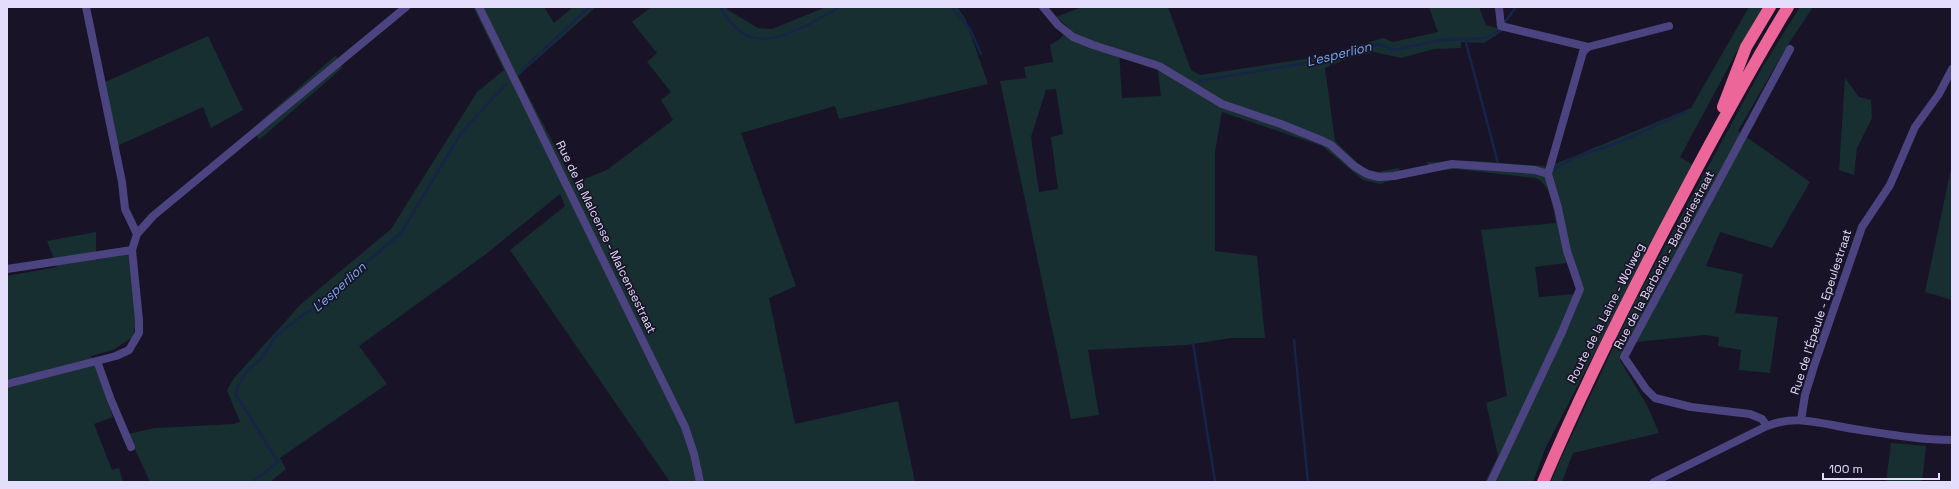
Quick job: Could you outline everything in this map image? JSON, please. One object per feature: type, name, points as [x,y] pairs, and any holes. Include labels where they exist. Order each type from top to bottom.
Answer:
[{"type":"highway","name":"Route de la Laine - Wolweg","points":[[1702,160],[1746,47],[1770,7]]},
{"type":"highway","name":"Route de la Laine - Wolweg","points":[[1543,482],[1579,398],[1623,308],[1740,88],[1788,7]]},
{"type":"street","points":[[86,7],[122,182],[125,209],[137,234]]},
{"type":"street","points":[[7,384],[116,356],[129,350],[139,333],[132,250],[137,234],[153,216],[406,7]]},
{"type":"street","name":"Rue de la Malcense - Malcensestraat","points":[[479,7],[685,427],[694,454],[700,482]]},
{"type":"street","points":[[1043,7],[1058,25],[1073,37],[1159,66],[1222,104],[1281,124],[1323,141],[1331,145],[1354,166],[1367,174],[1379,177],[1394,176],[1452,164],[1535,170],[1548,174]]},
{"type":"street","points":[[1499,8],[1501,26],[1588,47],[1669,26]]},
{"type":"street","points":[[1491,482],[1562,332],[1580,289],[1567,251],[1558,208],[1548,174],[1583,52],[1588,47]]},
{"type":"street","name":"Rue de la Barberie - Barberiestraat","points":[[1767,426],[1762,419],[1750,414],[1691,407],[1655,398],[1646,389],[1624,357],[1790,49]]},
{"type":"street","name":"Rue de l'Épeule - Epeulestraat","points":[[1801,420],[1805,395],[1814,366],[1862,227],[1883,197],[1916,127],[1939,94],[1952,69]]},
{"type":"street","points":[[7,269],[132,250]]},
{"type":"street","points":[[98,361],[111,400],[131,447]]},
{"type":"street","points":[[1654,482],[1767,426],[1784,420],[1801,420],[1900,437],[1952,440]]},
{"type":"green space","points":[[473,7],[544,7],[554,23],[573,7],[596,7],[518,76],[574,183],[607,170],[673,120],[661,100],[671,92],[647,62],[657,53],[632,22],[651,7],[726,7],[728,10],[758,28],[772,29],[826,7],[957,7],[965,18],[988,84],[839,119],[835,106],[741,133],[796,286],[769,298],[795,424],[898,401],[915,482],[670,482],[510,250],[565,206],[560,194],[486,254],[359,346],[387,384],[280,458],[286,469],[270,482],[150,482],[128,434],[155,428],[234,424],[240,422],[227,390],[234,378],[301,304],[391,229],[477,92],[504,70]]},
{"type":"green space","points":[[1082,7],[1168,7],[1191,70],[1200,75],[1318,57],[1383,38],[1393,42],[1438,32],[1429,7],[1479,7],[1486,25],[1504,30],[1484,43],[1461,42],[1461,48],[1434,49],[1401,58],[1374,52],[1348,58],[1325,68],[1335,141],[1363,168],[1378,172],[1399,168],[1402,177],[1380,184],[1363,180],[1322,146],[1222,112],[1215,151],[1215,251],[1257,256],[1265,338],[1231,338],[1187,345],[1088,350],[1099,415],[1071,419],[1000,81],[1026,78],[1024,67],[1053,62],[1050,45],[1061,38],[1069,28],[1056,17]],"holes":[[[1119,50],[1157,62],[1161,96],[1122,98]],[[1056,89],[1063,134],[1051,137],[1058,189],[1039,192],[1031,137],[1046,90]]]},
{"type":"green space","points":[[1749,7],[1764,7],[1742,42],[1680,157],[1692,164],[1545,449],[1533,482],[1485,482],[1498,456],[1486,403],[1507,396],[1481,230],[1556,223],[1548,192],[1545,186],[1536,178],[1456,169],[1430,171],[1427,162],[1476,161],[1544,166],[1553,173],[1555,164],[1691,108]],"holes":[[[1573,262],[1584,287],[1575,294],[1539,297],[1535,267]]]},
{"type":"green space","points":[[1800,7],[1813,7],[1787,46],[1738,131],[1810,182],[1772,248],[1720,232],[1706,266],[1743,274],[1735,313],[1778,317],[1770,373],[1739,370],[1741,350],[1718,346],[1719,337],[1705,335],[1627,343],[1620,360],[1648,407],[1659,433],[1573,453],[1562,482],[1551,482],[1637,297],[1763,66]]},
{"type":"green space","points":[[208,36],[243,110],[211,128],[203,107],[117,146],[105,82]]},
{"type":"green space","points":[[336,55],[342,68],[259,140],[253,128]]},
{"type":"green space","points":[[1845,78],[1859,97],[1871,100],[1872,118],[1857,148],[1854,175],[1839,170]]},
{"type":"green space","points":[[1952,164],[1952,300],[1925,292]]},
{"type":"green space","points":[[96,232],[96,260],[128,254],[136,321],[133,337],[113,350],[91,356],[113,417],[94,424],[112,470],[119,468],[123,482],[7,482],[7,276],[57,267],[47,241]]},
{"type":"green space","points":[[1891,443],[1926,446],[1922,482],[1886,482]]},
{"type":"waterway","name":"L'esperlion","points":[[521,71],[589,7]]},
{"type":"waterway","name":"L'esperlion","points":[[720,7],[738,30],[747,36],[757,39],[779,37],[805,26],[840,7]]},
{"type":"waterway","name":"L'esperlion","points":[[952,7],[970,29],[981,54]]},
{"type":"waterway","name":"L'esperlion","points":[[1503,25],[1516,7]]},
{"type":"waterway","name":"L'esperlion","points":[[1199,81],[1325,60],[1379,44],[1393,50],[1442,40],[1486,38],[1500,30]]},
{"type":"waterway","points":[[1465,39],[1498,163]]},
{"type":"waterway","name":"L'esperlion","points":[[252,482],[278,462],[235,393],[246,372],[261,359],[276,336],[304,314],[326,301],[342,283],[401,233],[461,133],[505,85]]},
{"type":"waterway","points":[[1554,170],[1573,158],[1615,144],[1685,112]]},
{"type":"waterway","points":[[1294,340],[1308,482]]},
{"type":"waterway","points":[[1193,343],[1215,481]]}]
